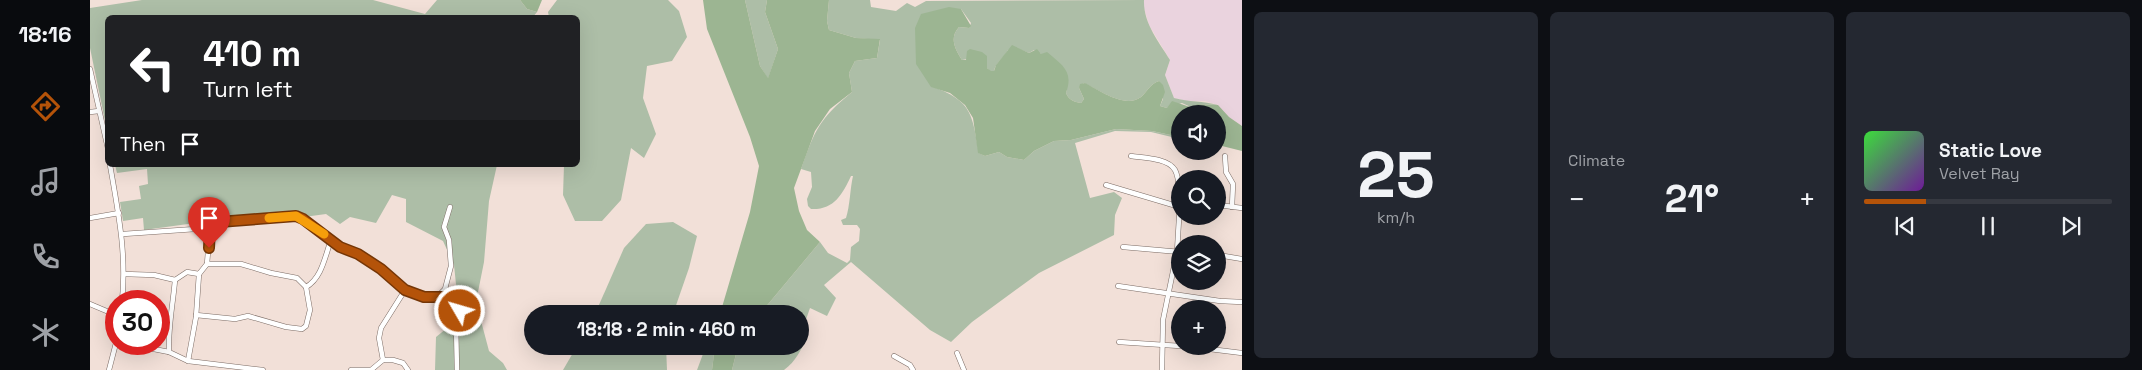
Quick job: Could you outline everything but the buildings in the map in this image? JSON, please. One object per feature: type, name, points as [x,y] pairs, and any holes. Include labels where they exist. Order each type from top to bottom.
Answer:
[{"type":"street","points":[[90,69],[92,85],[105,136]]},
{"type":"street","points":[[90,112],[99,111]]},
{"type":"street","points":[[1131,156],[1159,160],[1172,165],[1175,170]]},
{"type":"street","points":[[1225,160],[1226,172],[1232,184],[1232,207]]},
{"type":"street","points":[[110,167],[123,234],[123,290]]},
{"type":"street","points":[[1106,185],[1171,203]]},
{"type":"street","points":[[1226,206],[1242,208]]},
{"type":"street","points":[[437,297],[444,289],[451,266],[449,240],[444,227],[450,207]]},
{"type":"street","points":[[90,218],[119,214]]},
{"type":"street","points":[[123,234],[210,228],[219,222],[296,216],[303,219],[340,247],[358,254],[405,290],[424,297],[437,297],[453,301],[460,306],[456,325],[456,370]]},
{"type":"street","points":[[188,361],[196,315],[200,274],[207,264],[210,228]]},
{"type":"street","points":[[306,287],[315,282],[330,240]]},
{"type":"street","points":[[1123,247],[1171,251]]},
{"type":"street","points":[[1226,256],[1242,259]]},
{"type":"street","points":[[196,315],[235,319],[248,316],[286,327],[305,328],[310,310],[306,287],[297,278],[241,264],[207,264]]},
{"type":"street","points":[[124,274],[154,275],[175,280],[187,272],[200,274]]},
{"type":"street","points":[[170,322],[175,280]]},
{"type":"street","points":[[1162,370],[1163,320],[1171,281]]},
{"type":"street","points":[[1118,286],[1242,302]]},
{"type":"street","points":[[383,360],[379,338],[382,328],[405,290]]},
{"type":"street","points":[[90,304],[105,310]]},
{"type":"street","points":[[1119,342],[1171,345]]},
{"type":"street","points":[[1226,351],[1242,353]]},
{"type":"street","points":[[170,353],[188,361],[263,370]]},
{"type":"street","points":[[957,353],[964,370]]},
{"type":"street","points":[[109,370],[113,355]]},
{"type":"street","points":[[894,356],[910,365],[913,370]]},
{"type":"street","points":[[352,370],[371,370],[383,360],[403,363],[408,370]]},
{"type":"shaded area","points":[[1144,0],[1242,0],[1242,126],[1226,114],[1226,105],[1174,98],[1165,75],[1170,60],[1149,25],[1144,8]]},
{"type":"green space","points":[[142,0],[373,0],[425,14],[437,0],[520,0],[527,9],[537,12],[534,15],[105,15],[105,120],[90,48],[90,8]]},
{"type":"green space","points":[[520,0],[542,0],[537,12],[527,9]]},
{"type":"green space","points":[[557,0],[668,0],[679,11],[687,37],[672,61],[647,66],[643,98],[656,134],[644,158],[631,148],[621,200],[602,221],[575,221],[563,195],[564,167],[580,167],[580,15],[549,15],[548,12]]},
{"type":"green space","points":[[703,0],[745,0],[760,66],[768,78],[778,49],[765,12],[767,0],[829,0],[827,21],[829,30],[856,38],[880,39],[877,58],[855,61],[849,73],[852,92],[830,109],[815,131],[794,188],[799,211],[807,230],[820,242],[768,305],[723,305],[750,212],[759,166],[750,137],[707,29]]},
{"type":"green space","points":[[745,0],[767,0],[765,12],[778,49],[768,79],[760,66]]},
{"type":"green space","points":[[829,0],[870,0],[871,7],[896,11],[907,3],[915,7],[926,1],[1144,0],[1144,8],[1149,24],[1170,60],[1165,75],[1174,98],[1218,105],[1186,105],[1182,103],[1171,105],[1167,108],[1160,106],[1163,99],[1159,81],[1151,86],[1141,97],[1127,101],[1104,94],[1084,83],[1079,88],[1084,99],[1081,103],[1076,102],[1066,93],[1067,89],[1041,54],[1034,50],[1029,53],[1016,48],[1008,50],[996,65],[994,71],[990,71],[987,68],[987,56],[962,60],[957,52],[954,44],[954,35],[959,27],[969,28],[971,23],[961,9],[931,86],[955,97],[968,110],[972,118],[979,153],[985,156],[999,152],[1007,157],[1024,160],[1034,151],[1054,141],[1071,140],[1116,129],[1152,131],[1171,135],[1171,137],[1151,132],[1115,131],[1075,143],[1090,198],[1114,192],[1122,198],[1115,215],[1114,235],[1039,273],[972,322],[951,342],[930,330],[851,262],[824,285],[836,298],[827,316],[810,308],[809,311],[809,305],[768,305],[820,242],[828,253],[847,263],[850,260],[851,247],[859,241],[860,229],[857,225],[843,225],[841,220],[846,218],[853,176],[851,176],[840,195],[831,204],[819,209],[811,209],[808,206],[807,199],[812,187],[811,172],[801,169],[819,126],[832,110],[852,92],[849,73],[855,61],[877,58],[880,40],[856,38],[829,30],[827,21]]},
{"type":"green space","points":[[949,7],[961,9],[971,26],[969,28],[959,27],[956,31],[954,35],[955,48],[962,60],[966,60],[967,51],[970,49],[982,52],[987,56],[987,68],[991,71],[994,71],[996,65],[1012,45],[1029,53],[1037,49],[1041,54],[1047,52],[1065,69],[1069,79],[1066,93],[1076,102],[1081,103],[1084,99],[1079,88],[1080,84],[1085,83],[1112,97],[1127,101],[1141,97],[1151,86],[1159,81],[1163,85],[1165,92],[1160,106],[1167,108],[1172,101],[1184,105],[1171,105],[1171,135],[1152,131],[1116,129],[1071,140],[1054,141],[1034,151],[1024,160],[1007,157],[999,152],[985,156],[978,153],[973,118],[965,105],[950,93],[931,87],[916,64],[915,28],[921,14]]},
{"type":"green space","points":[[1226,114],[1242,126],[1242,151],[1226,147]]},
{"type":"green space","points":[[116,167],[497,167],[489,201],[484,262],[476,302],[489,351],[503,363],[507,370],[435,370],[436,337],[452,324],[457,294],[454,265],[443,241],[406,222],[406,199],[392,195],[376,223],[350,217],[340,224],[326,214],[304,217],[297,213],[216,219],[201,226],[188,224],[144,230],[143,218],[123,221],[120,202],[141,199],[139,186],[148,184],[147,169],[117,173]]},
{"type":"green space","points":[[673,222],[697,236],[689,268],[676,305],[599,305],[624,248],[646,224]]},
{"type":"green space","points":[[572,355],[666,355],[667,370],[563,370]]},
{"type":"green space","points":[[703,355],[714,355],[712,370],[697,370]]},
{"type":"green space","points":[[714,355],[736,355],[732,370],[712,370]]},
{"type":"green space","points":[[736,355],[798,355],[784,370],[732,370]]},
{"type":"slow traffic","points":[[269,218],[296,216],[324,234]]},
{"type":"route","points":[[209,248],[210,228],[219,222],[296,216],[303,219],[340,247],[358,254],[381,269],[405,290],[424,297],[443,297],[460,306],[460,311]]}]
